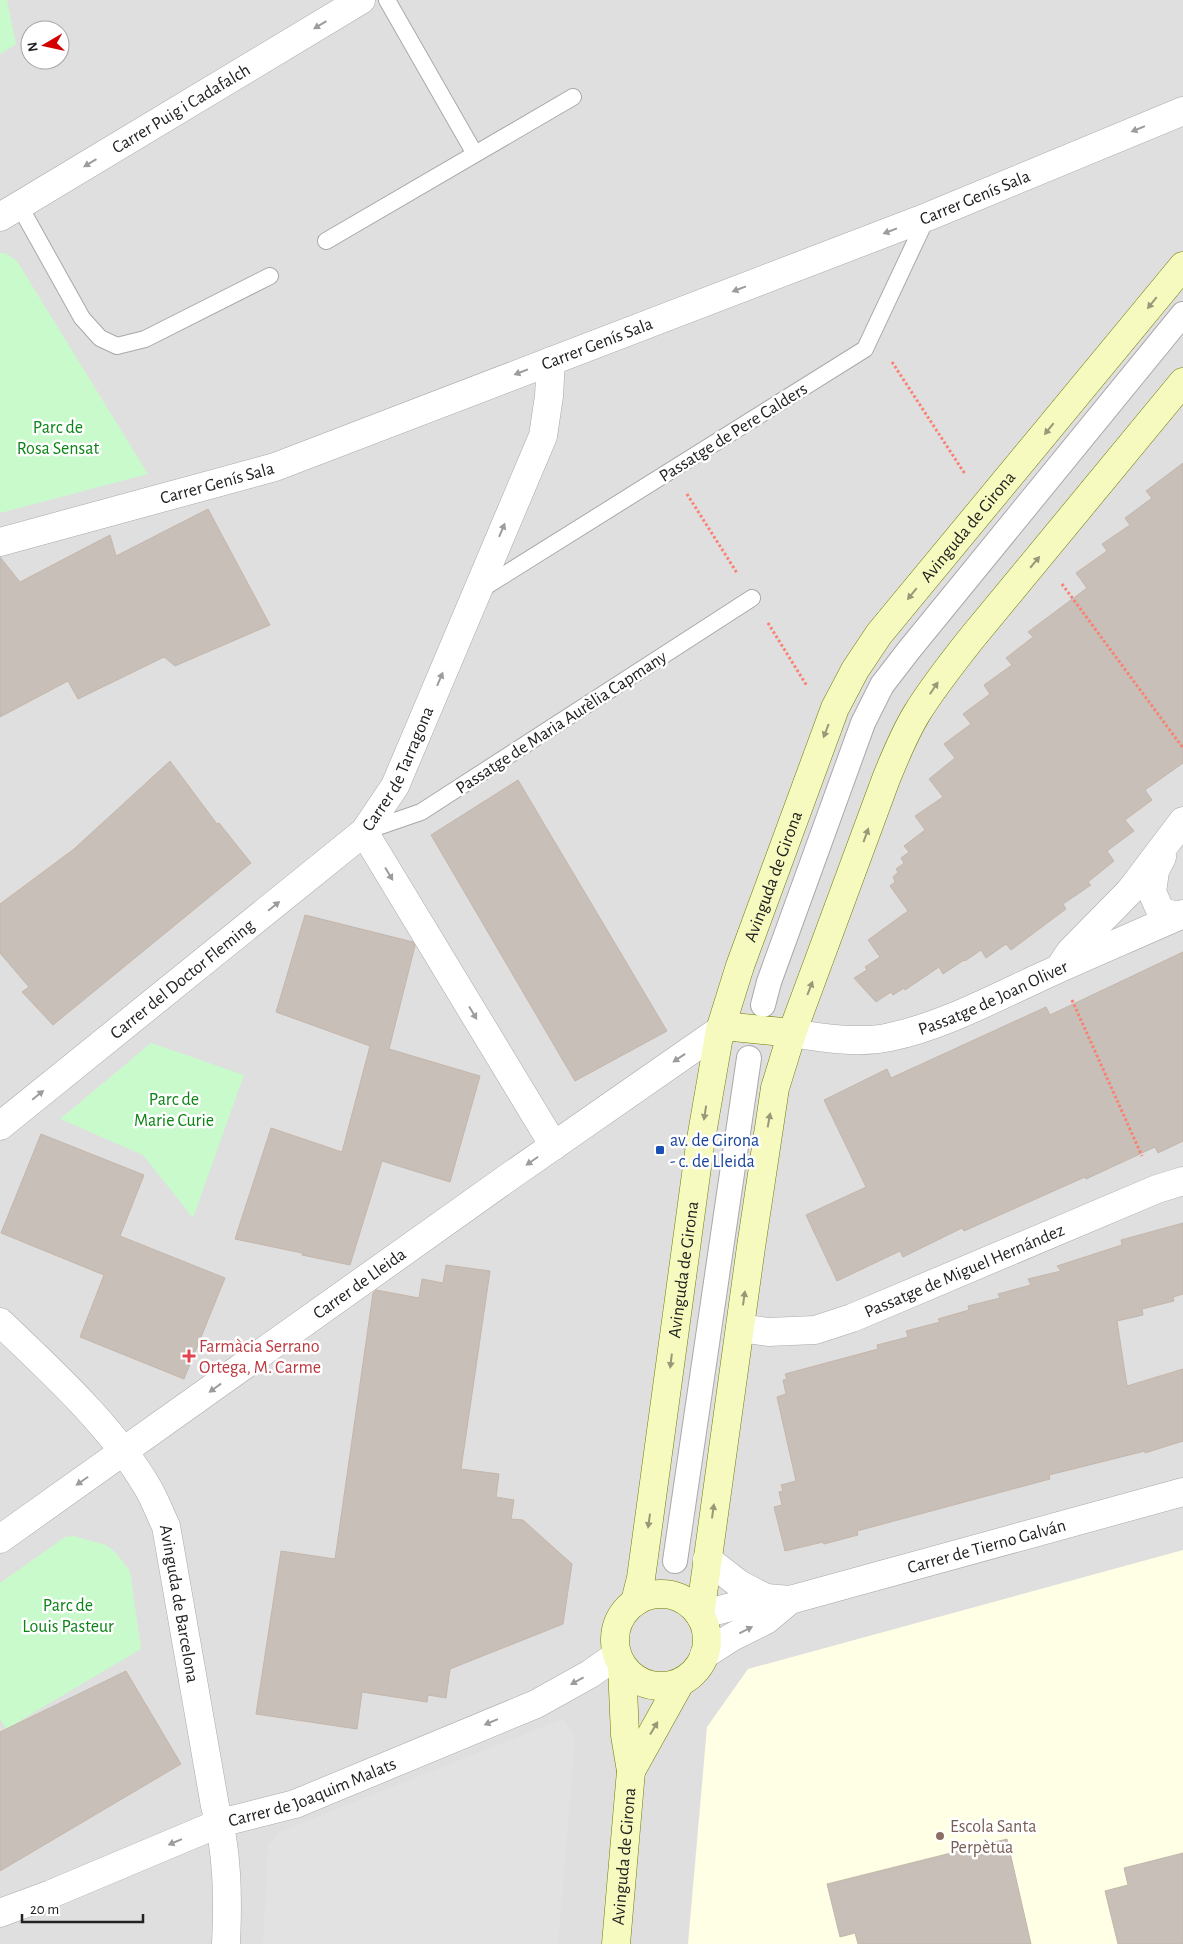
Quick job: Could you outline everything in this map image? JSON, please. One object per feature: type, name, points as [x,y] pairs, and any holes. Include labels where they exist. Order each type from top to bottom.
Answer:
[{"type":"main road","name":"Avinguda de Girona","points":[[635,1602],[641,1578],[700,1144],[720,1030],[740,966],[835,708],[879,634],[1183,266]]},
{"type":"main road","points":[[700,1615],[692,1606],[666,1594],[650,1596],[635,1602],[619,1620],[615,1644],[620,1661],[630,1674],[649,1685],[668,1686],[680,1683],[694,1673],[704,1655],[707,1638],[700,1615],[707,1559],[775,1088],[792,1033],[886,779],[916,714],[971,639],[1183,382]]},
{"type":"main road","points":[[720,1030],[733,1027],[792,1033]]},
{"type":"main road","name":"Avinguda de Girona","points":[[616,1944],[631,1771],[625,1735],[620,1661]]},
{"type":"main road","name":"Avinguda de Girona","points":[[631,1771],[680,1683]]},
{"type":"street","name":"Carrer Puig i Cadafalch","points":[[10,211],[362,0]]},
{"type":"street","name":"Carrer Genís Sala","points":[[0,542],[274,467],[927,217],[1183,111]]},
{"type":"street","points":[[763,1005],[769,982],[847,765],[863,723],[882,685],[1183,314]]},
{"type":"street","name":"Carrer de Tarragona","points":[[550,361],[543,436],[395,786],[364,832],[554,1146]]},
{"type":"street","points":[[1177,828],[1155,871],[1152,892],[1160,912],[1181,915]]},
{"type":"street","points":[[1058,969],[1070,952],[1130,891],[1177,828]]},
{"type":"street","name":"Carrer del Doctor Fleming","points":[[0,1126],[364,832]]},
{"type":"street","name":"Passatge de Joan Oliver","points":[[792,1033],[830,1039],[888,1038],[915,1031],[944,1020],[1181,915]]},
{"type":"street","name":"Carrer de Lleida","points":[[0,1539],[720,1030]]},
{"type":"street","points":[[674,1561],[749,1058]]},
{"type":"street","name":"Passatge de Miguel Hernández","points":[[740,1328],[768,1332],[815,1330],[852,1318],[1157,1189],[1183,1181]]},
{"type":"street","name":"Avinguda de Barcelona","points":[[0,1322],[75,1394],[124,1452],[148,1488],[166,1526],[213,1796],[220,1823],[227,1883],[226,1944]]},
{"type":"street","name":"Carrer de Tierno Galván","points":[[700,1615],[778,1599],[1183,1492]]},
{"type":"street","points":[[704,1655],[732,1637],[766,1620],[778,1599],[739,1584],[707,1559]]},
{"type":"street","name":"Carrer de Joaquim Malats","points":[[0,1913],[12,1910],[220,1823],[295,1804],[536,1704],[590,1674],[620,1661]]},
{"type":"lane","points":[[387,0],[475,154]]},
{"type":"lane","points":[[326,241],[573,97]]},
{"type":"lane","points":[[10,211],[82,318],[100,338],[117,346],[145,339],[270,276]]},
{"type":"lane","name":"Passatge de Pere Calders","points":[[476,592],[864,349],[927,217]]},
{"type":"lane","name":"Passatge de Maria Aurèlia Capmany","points":[[364,832],[420,812],[752,598]]},
{"type":"path","points":[[1058,969],[1157,1189]]},
{"type":"shaded area","points":[[0,0],[1183,0],[1183,1944],[0,1944]]},
{"type":"shaded area","name":"Escola Santa Perpètua","points":[[1183,1550],[1183,1944],[688,1944],[707,1727],[748,1669]]},
{"type":"shaded area","points":[[563,1719],[575,1739],[558,1944],[263,1944],[268,1845],[279,1832]]},
{"type":"green space","points":[[0,0],[7,0],[16,44],[0,54]]},
{"type":"green space","name":"Parc de Rosa Sensat","points":[[0,253],[5,253],[17,261],[148,474],[0,513]]},
{"type":"green space","name":"Parc de Marie Curie","points":[[151,1043],[244,1075],[193,1218],[143,1155],[60,1119]]},
{"type":"green space","name":"Parc de Louis Pasteur","points":[[73,1536],[106,1545],[116,1553],[130,1571],[141,1649],[6,1729],[0,1719],[0,1583],[65,1537]]},
{"type":"building","points":[[1183,463],[1183,763],[1145,790],[1152,800],[1125,820],[1134,831],[1107,851],[1114,861],[1088,882],[1091,885],[1063,904],[1066,909],[1011,950],[1006,944],[986,958],[981,950],[943,974],[939,967],[905,990],[904,988],[893,995],[891,992],[876,1002],[854,978],[867,970],[865,967],[880,957],[868,940],[908,911],[890,886],[895,882],[893,877],[898,872],[896,869],[904,863],[901,858],[909,852],[904,846],[925,830],[915,816],[943,797],[929,779],[955,758],[944,744],[971,724],[963,714],[990,694],[984,685],[1012,665],[1006,658],[1033,637],[1028,632],[1087,588],[1076,573],[1107,551],[1102,544],[1130,525],[1125,518],[1152,498],[1146,491]]},
{"type":"building","points":[[208,509],[270,625],[175,666],[164,657],[78,699],[68,681],[0,717],[0,557],[20,582],[110,535],[116,556]]},
{"type":"building","points":[[170,761],[217,824],[219,823],[251,863],[53,1025],[22,992],[29,987],[0,953],[0,904],[74,849]]},
{"type":"building","points":[[518,780],[667,1031],[575,1081],[431,835]]},
{"type":"building","points":[[305,915],[413,942],[415,946],[389,1049],[480,1076],[450,1182],[382,1161],[350,1265],[235,1239],[271,1128],[342,1152],[370,1046],[276,1012]]},
{"type":"building","points":[[1183,952],[1183,1141],[1158,1153],[1155,1147],[1086,1179],[1085,1177],[964,1231],[962,1228],[903,1257],[900,1251],[837,1281],[806,1215],[866,1187],[824,1100],[887,1069],[891,1078],[1046,1007],[1050,1015]]},
{"type":"building","points":[[41,1134],[144,1175],[120,1236],[225,1278],[184,1379],[80,1337],[104,1275],[1,1233]]},
{"type":"building","points":[[1183,1223],[1183,1294],[1173,1297],[1174,1301],[1142,1309],[1143,1315],[1117,1321],[1127,1386],[1183,1369],[1183,1441],[1145,1453],[1145,1451],[1049,1475],[1050,1479],[857,1531],[858,1535],[824,1544],[823,1542],[785,1551],[774,1507],[782,1505],[779,1492],[783,1491],[781,1485],[796,1481],[777,1397],[786,1394],[783,1380],[787,1379],[785,1374],[878,1349],[877,1345],[908,1337],[906,1331],[940,1322],[938,1319],[969,1310],[968,1306],[1000,1298],[998,1294],[1031,1285],[1028,1279],[1061,1271],[1057,1266],[1122,1245],[1121,1240]]},
{"type":"building","points":[[446,1265],[490,1271],[461,1469],[499,1474],[496,1497],[514,1500],[511,1519],[523,1520],[572,1564],[563,1624],[450,1669],[446,1698],[428,1695],[427,1702],[362,1692],[357,1729],[256,1714],[281,1551],[335,1559],[373,1293],[376,1290],[419,1298],[422,1279],[443,1283]]},
{"type":"building","points":[[126,1671],[181,1764],[0,1871],[0,1732]]},
{"type":"building","points":[[1007,1839],[1031,1944],[858,1944],[855,1933],[840,1937],[827,1884]]},
{"type":"building","points":[[1183,1853],[1183,1944],[1118,1944],[1105,1891],[1128,1885],[1124,1868]]},
{"type":"place","name":"av. de Girona - c. de Lleida","points":[[660,1150]]},
{"type":"place","name":"Farmàcia Serrano Ortega, M. Carme","points":[[189,1356]]},
{"type":"place","name":"Escola Santa Perpètua","points":[[940,1836]]}]
